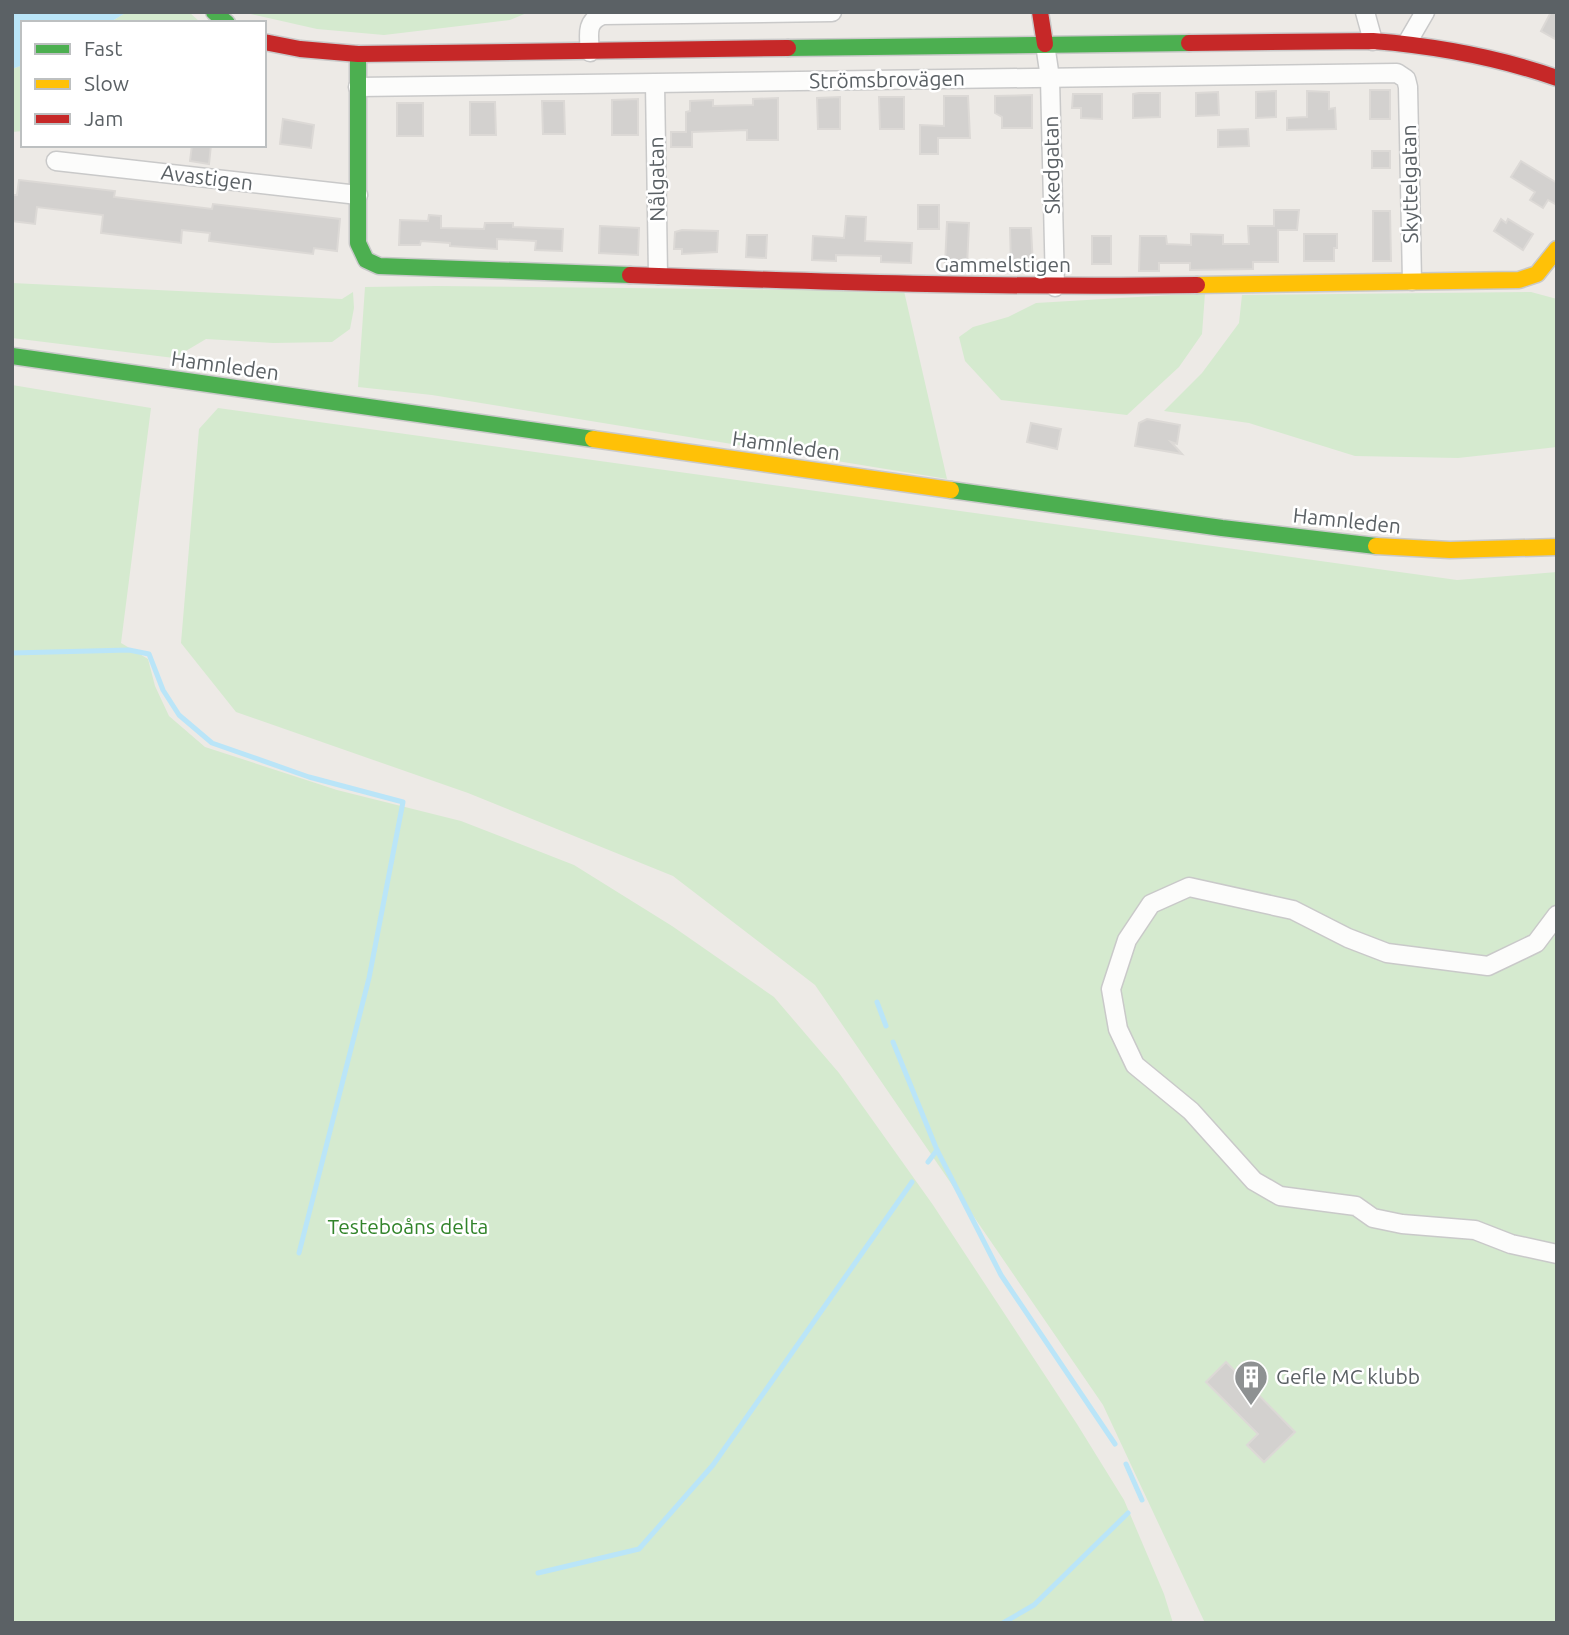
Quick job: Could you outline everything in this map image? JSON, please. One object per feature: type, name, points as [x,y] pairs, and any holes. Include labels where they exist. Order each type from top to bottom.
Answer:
[{"type":"street","points":[[590,52],[590,25],[603,15],[832,12]]},
{"type":"street","points":[[1040,12],[1045,44]]},
{"type":"street","points":[[1365,12],[1373,41]]},
{"type":"street","points":[[1406,43],[1425,12]]},
{"type":"street","name":"Strömsbrovägen","points":[[266,41],[300,49],[358,54],[1373,41],[1406,43],[1498,59],[1557,78]]},
{"type":"street","name":"Skedgatan","points":[[1045,44],[1050,78],[1055,287]]},
{"type":"street","points":[[358,54],[358,195]]},
{"type":"street","name":"Strömsbrovägen","points":[[358,87],[1392,72],[1403,75],[1408,87]]},
{"type":"street","name":"Nålgatan","points":[[655,83],[658,275]]},
{"type":"street","name":"Skyttelgatan","points":[[1408,87],[1412,281]]},
{"type":"street","name":"Avastigen","points":[[56,161],[358,195]]},
{"type":"street","name":"Gammelstigen","points":[[358,195],[358,243],[366,260],[393,268],[909,285],[1055,287],[1526,279],[1541,272],[1557,249]]},
{"type":"street","name":"Hamnleden","points":[[12,356],[1236,530],[1387,547],[1450,550],[1557,547]]},
{"type":"street","points":[[1557,915],[1536,943],[1488,966],[1387,953],[1348,938],[1293,911],[1189,887],[1151,904],[1127,940],[1111,989],[1118,1029],[1135,1065],[1191,1111],[1254,1181],[1280,1196],[1356,1206],[1373,1218],[1402,1224],[1475,1230],[1511,1244],[1557,1254]]},
{"type":"green space","points":[[127,12],[189,12],[199,21],[112,21]]},
{"type":"green space","points":[[242,12],[529,12],[510,20],[384,35],[317,29]]},
{"type":"green space","points":[[21,66],[21,131],[12,132],[12,69]]},
{"type":"green space","points":[[12,283],[342,299],[353,292],[354,308],[350,329],[332,342],[273,343],[206,339],[174,358],[12,338]]},
{"type":"green space","points":[[365,287],[904,291],[947,479],[432,395],[358,387]]},
{"type":"green space","points":[[1531,292],[1557,299],[1557,447],[1458,458],[1355,456],[1249,423],[1164,411],[1202,373],[1239,323],[1242,295]]},
{"type":"green space","points":[[1205,293],[1202,334],[1179,367],[1127,415],[1001,400],[965,361],[959,337],[973,327],[1008,317],[1036,303]]},
{"type":"green space","name":"Testeboåns delta","points":[[12,385],[151,408],[121,643],[148,659],[155,686],[169,716],[205,747],[337,790],[461,821],[574,865],[672,926],[774,997],[839,1073],[933,1205],[1077,1424],[1124,1500],[1164,1594],[1173,1623],[12,1623]]},
{"type":"green space","points":[[218,408],[1457,580],[1557,572],[1557,1623],[1205,1623],[1103,1405],[815,985],[673,876],[468,793],[236,712],[181,643],[199,429]]},
{"type":"water","points":[[12,12],[127,12],[112,21],[21,21],[21,66],[12,69]]},
{"type":"building","points":[[1551,12],[1557,12],[1557,40],[1541,31]]},
{"type":"building","points":[[1370,90],[1390,90],[1390,119],[1370,119]]},
{"type":"building","points":[[1276,91],[1276,117],[1256,118],[1256,92]]},
{"type":"building","points":[[1307,91],[1329,92],[1329,109],[1335,108],[1336,129],[1287,130],[1287,118],[1307,117]]},
{"type":"building","points":[[1218,92],[1219,115],[1196,116],[1196,93]]},
{"type":"building","points":[[1160,93],[1160,117],[1133,118],[1133,94]]},
{"type":"building","points":[[1073,94],[1102,94],[1102,119],[1081,118],[1081,108],[1072,108]]},
{"type":"building","points":[[1032,95],[1032,128],[1002,128],[1002,117],[995,113],[995,96]]},
{"type":"building","points":[[944,96],[968,96],[970,138],[938,138],[938,154],[920,154],[920,125],[944,126]]},
{"type":"building","points":[[840,97],[840,129],[818,129],[817,98]]},
{"type":"building","points":[[879,97],[904,97],[904,129],[880,129]]},
{"type":"building","points":[[778,98],[778,140],[747,140],[747,130],[692,132],[692,147],[671,147],[671,132],[686,132],[686,112],[690,111],[690,101],[713,100],[713,106],[753,105],[753,99]]},
{"type":"building","points":[[638,99],[638,135],[612,135],[612,100]]},
{"type":"building","points":[[542,101],[564,101],[565,134],[543,134]]},
{"type":"building","points":[[470,102],[495,102],[496,135],[470,135]]},
{"type":"building","points":[[397,103],[423,103],[423,136],[397,136]]},
{"type":"building","points":[[283,119],[314,125],[311,148],[280,144]]},
{"type":"building","points":[[1248,129],[1249,146],[1218,147],[1218,130]]},
{"type":"building","points":[[192,147],[211,147],[209,164],[190,161]]},
{"type":"building","points":[[1372,151],[1390,151],[1390,168],[1372,168]]},
{"type":"building","points":[[1521,161],[1557,183],[1557,205],[1548,200],[1543,208],[1530,200],[1535,192],[1511,177]]},
{"type":"building","points":[[19,180],[115,191],[114,197],[212,209],[213,204],[340,219],[337,251],[314,248],[313,254],[209,241],[210,233],[182,230],[181,243],[101,233],[103,215],[37,207],[35,224],[12,221],[12,195],[17,195]]},
{"type":"building","points":[[918,205],[939,205],[939,229],[918,229]]},
{"type":"building","points":[[1274,210],[1299,210],[1297,230],[1278,230],[1278,262],[1253,262],[1253,269],[1190,270],[1190,263],[1159,263],[1159,271],[1139,271],[1140,236],[1166,236],[1167,244],[1191,245],[1191,234],[1223,235],[1223,244],[1249,244],[1248,226],[1274,226]]},
{"type":"building","points":[[1373,211],[1390,211],[1391,261],[1373,261]]},
{"type":"building","points":[[429,215],[441,216],[441,228],[484,229],[485,223],[513,223],[513,227],[563,229],[562,251],[535,250],[536,241],[497,239],[497,249],[421,241],[420,245],[399,245],[400,220],[428,221]]},
{"type":"building","points":[[846,216],[866,217],[865,241],[912,243],[911,263],[881,262],[881,256],[836,255],[836,261],[812,260],[813,236],[844,238]]},
{"type":"building","points":[[1501,219],[1506,223],[1508,219],[1533,234],[1523,250],[1494,231]]},
{"type":"building","points":[[947,222],[969,223],[967,266],[945,265]]},
{"type":"building","points":[[600,226],[639,228],[638,255],[599,253]]},
{"type":"building","points":[[1010,228],[1031,228],[1033,266],[1011,266]]},
{"type":"building","points":[[718,231],[717,252],[682,254],[682,249],[674,249],[675,232]]},
{"type":"building","points":[[1304,234],[1337,234],[1334,261],[1304,261]]},
{"type":"building","points":[[747,235],[767,235],[766,258],[746,257]]},
{"type":"building","points":[[1092,236],[1111,236],[1111,264],[1092,264]]},
{"type":"building","points":[[1147,419],[1180,425],[1177,444],[1171,442],[1182,454],[1135,446],[1139,423]]},
{"type":"building","points":[[1031,423],[1061,429],[1057,449],[1027,442]]},
{"type":"building","name":"Gefle MC klubb","points":[[1226,1362],[1295,1432],[1264,1462],[1247,1445],[1258,1434],[1206,1382]]},
{"type":"waterway","points":[[12,653],[129,650],[149,654],[163,690],[179,715],[212,743],[309,777],[403,802],[369,978],[299,1253]]},
{"type":"waterway","points":[[877,1002],[886,1026]]},
{"type":"waterway","points":[[893,1042],[937,1150],[1001,1275],[1115,1444]]},
{"type":"waterway","points":[[928,1162],[937,1150]]},
{"type":"waterway","points":[[538,1573],[639,1549],[713,1465],[912,1182]]},
{"type":"waterway","points":[[1126,1464],[1142,1500]]},
{"type":"waterway","points":[[1003,1623],[1034,1605],[1128,1513]]},
{"type":"traffic: fast","points":[[214,12],[225,21]]},
{"type":"traffic: fast","points":[[788,48],[1189,43]]},
{"type":"traffic: fast","points":[[358,54],[358,243],[366,260],[379,266],[630,275]]},
{"type":"traffic: fast","points":[[12,356],[593,439]]},
{"type":"traffic: fast","points":[[951,490],[1222,528],[1376,546]]},
{"type":"traffic: slow","points":[[1197,285],[1519,280],[1537,274],[1557,249]]},
{"type":"traffic: slow","points":[[593,439],[951,490]]},
{"type":"traffic: slow","points":[[1376,546],[1450,550],[1557,547]]},
{"type":"traffic: jam","points":[[1040,12],[1045,44]]},
{"type":"traffic: jam","points":[[266,42],[300,49],[358,54],[788,48]]},
{"type":"traffic: jam","points":[[1189,43],[1397,43],[1489,58],[1557,78]]},
{"type":"traffic: jam","points":[[630,275],[984,285],[1197,285]]},
{"type":"place","name":"Gefle MC klubb","points":[[1251,1407]]}]
